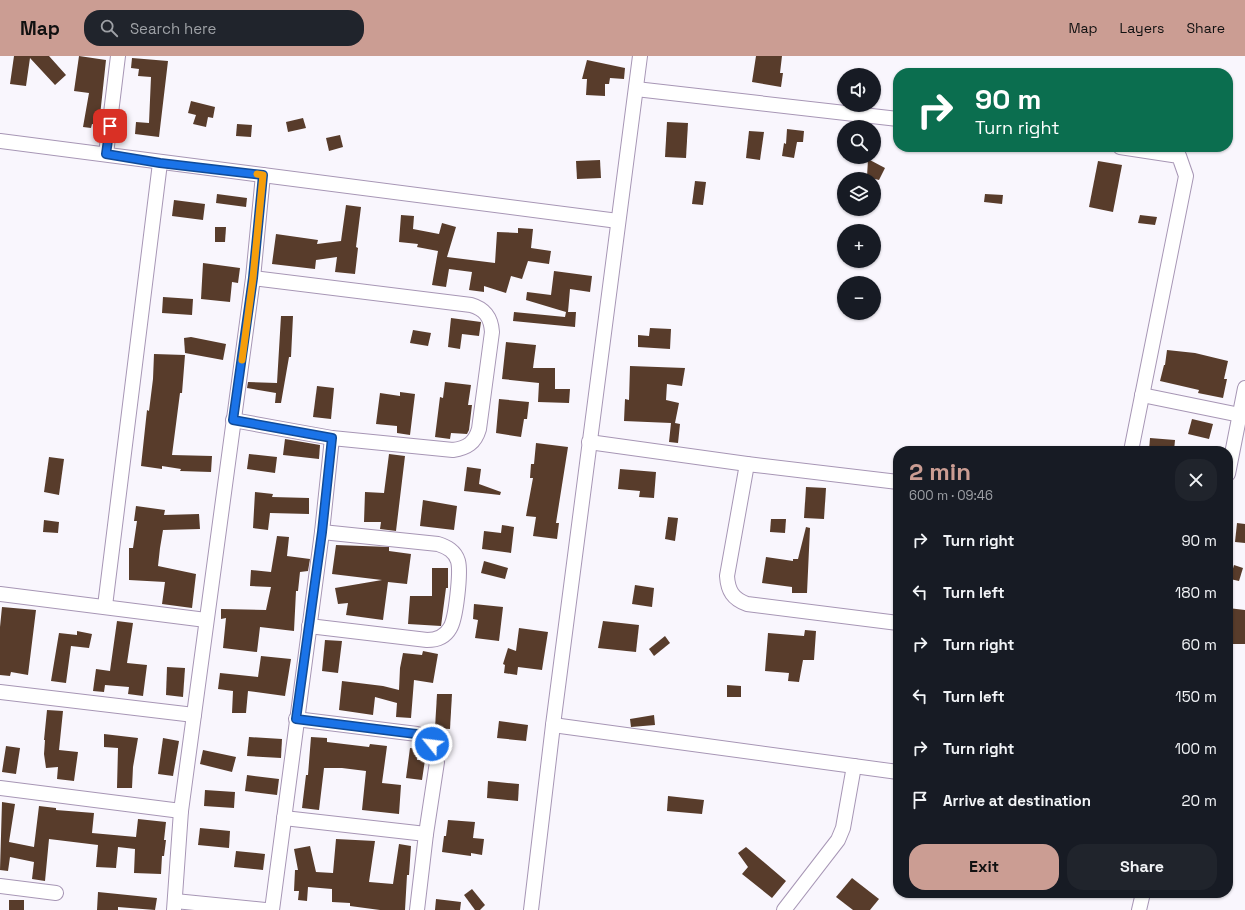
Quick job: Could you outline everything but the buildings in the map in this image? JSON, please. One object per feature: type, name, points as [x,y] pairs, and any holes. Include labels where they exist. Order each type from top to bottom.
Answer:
[{"type":"street","points":[[106,154],[118,56]]},
{"type":"street","points":[[531,910],[589,442],[640,56]]},
{"type":"street","points":[[636,88],[893,118]]},
{"type":"street","points":[[0,141],[106,154],[160,163],[618,221]]},
{"type":"street","points":[[1132,446],[1186,176],[1179,156],[1153,152]]},
{"type":"street","points":[[105,606],[160,163]]},
{"type":"street","points":[[263,175],[253,278],[181,811],[174,905],[265,910]]},
{"type":"street","points":[[233,420],[332,438],[453,450],[462,449],[470,445],[476,438],[479,429],[492,332],[489,318],[480,308],[471,305],[253,278]]},
{"type":"street","points":[[1233,449],[1245,388]]},
{"type":"street","points":[[1142,394],[1240,415]]},
{"type":"street","points":[[272,910],[296,719],[322,532],[332,438]]},
{"type":"street","points":[[589,442],[747,464],[893,481]]},
{"type":"street","points":[[747,464],[727,576],[731,594],[738,601],[748,604],[893,622]]},
{"type":"street","points":[[309,626],[436,640],[445,635],[451,628],[454,619],[459,570],[458,561],[454,553],[447,547],[438,544],[322,532]]},
{"type":"street","points":[[0,594],[105,606],[206,620]]},
{"type":"street","points":[[0,692],[194,716]]},
{"type":"street","points":[[296,719],[416,734],[426,738],[432,744],[437,752],[437,762],[426,834],[417,910]]},
{"type":"street","points":[[553,725],[893,771]]},
{"type":"street","points":[[784,910],[838,840],[842,828],[854,766]]},
{"type":"street","points":[[0,788],[181,811]]},
{"type":"street","points":[[284,818],[426,834]]},
{"type":"street","points":[[0,886],[56,893]]},
{"type":"street","points":[[1139,910],[1142,898]]},
{"type":"slow traffic","points":[[242,360],[253,278],[263,175],[257,174]]},
{"type":"route","points":[[110,126],[106,154],[160,163],[263,175],[253,278],[233,420],[332,438],[322,532],[296,719],[416,734],[426,738],[432,744]]}]
